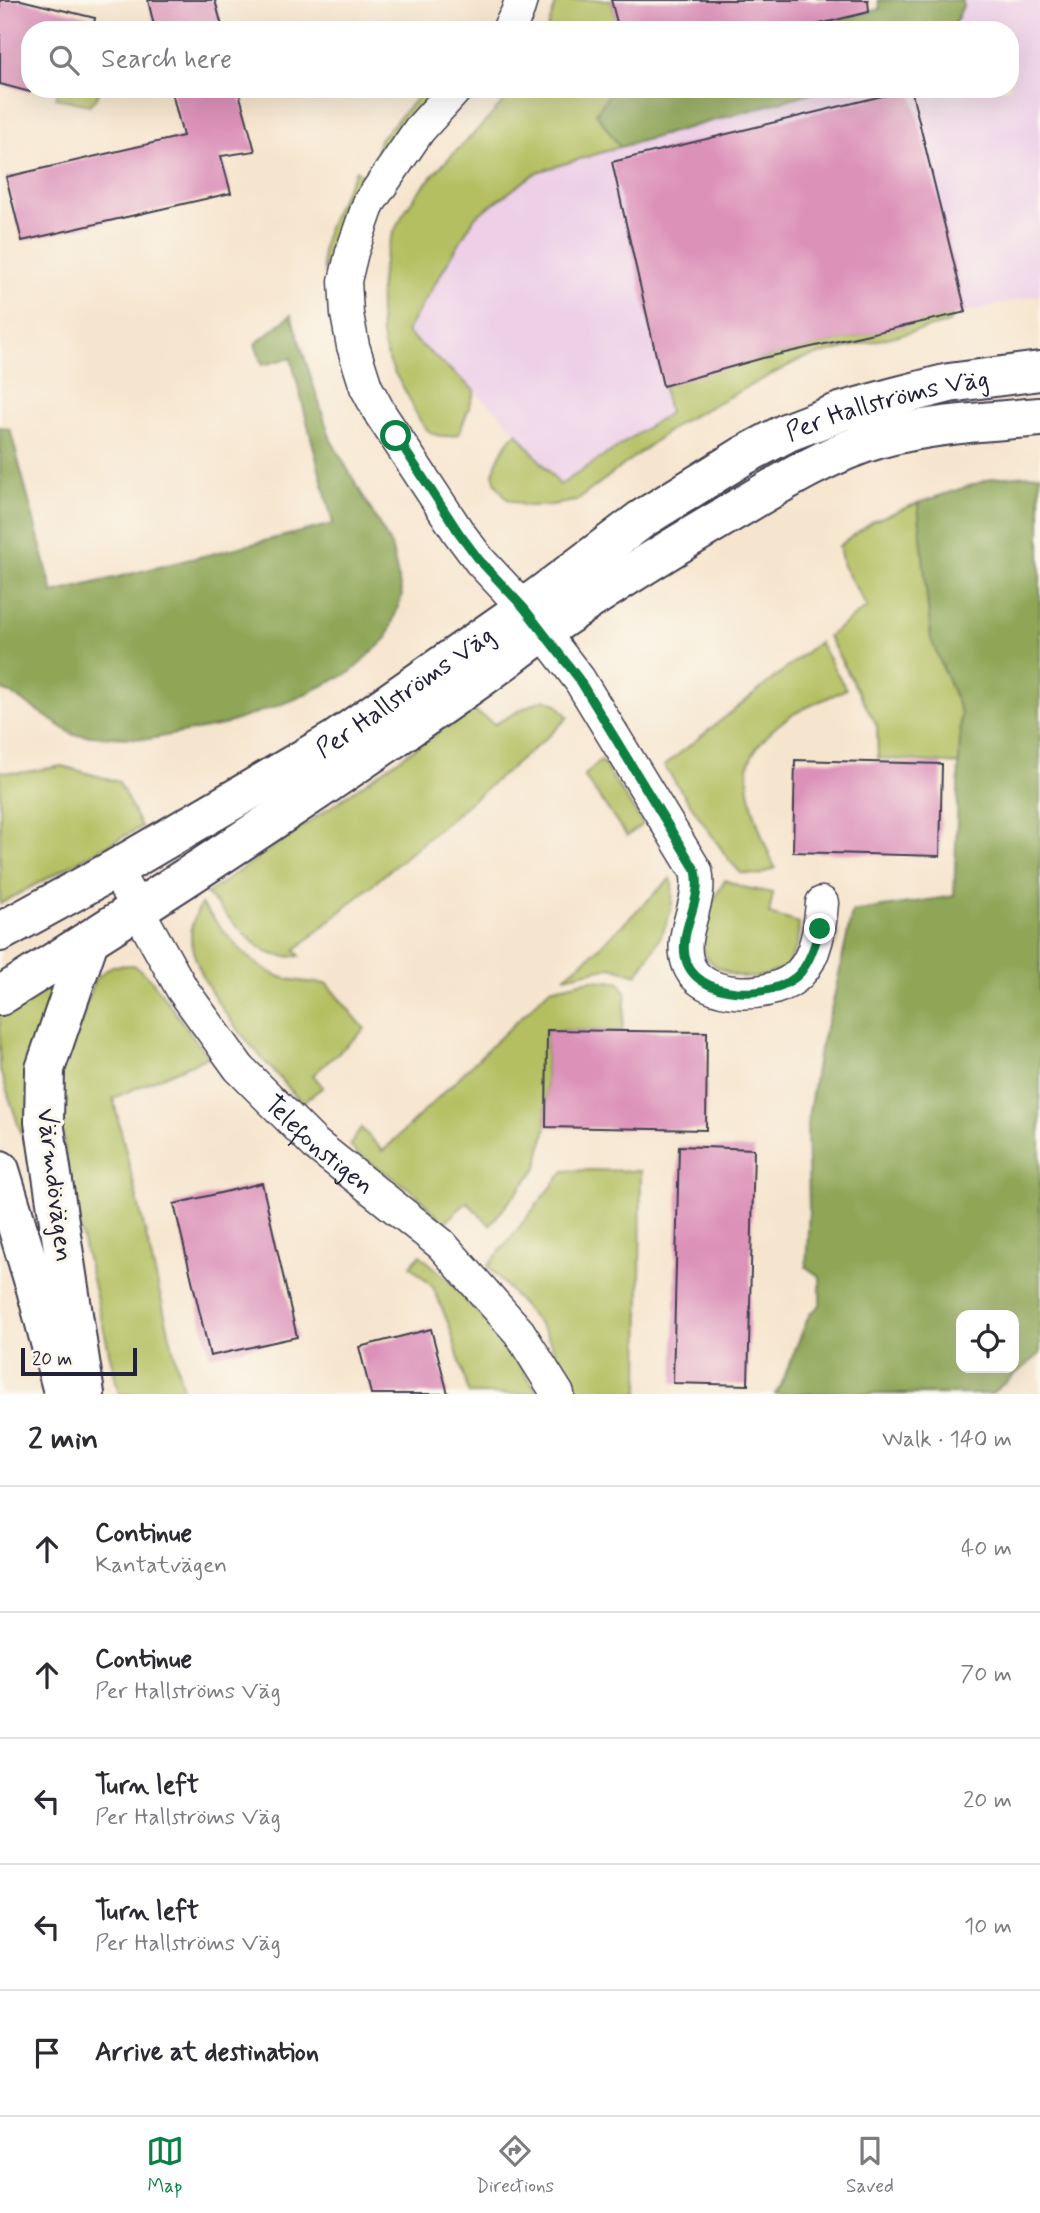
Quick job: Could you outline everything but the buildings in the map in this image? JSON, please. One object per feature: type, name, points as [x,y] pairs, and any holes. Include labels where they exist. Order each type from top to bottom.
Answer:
[{"type":"main road","name":"Per Hallströms Väg","points":[[0,996],[89,941],[357,764],[533,620],[642,519],[743,456],[788,432],[840,412],[949,383],[1040,371]]},
{"type":"main road","name":"Per Hallströms Väg","points":[[0,932],[115,869],[334,741],[533,620],[669,550],[772,489],[835,456],[878,439],[949,425],[1040,417]]},
{"type":"main road","name":"Värmdövägen","points":[[85,1394],[44,1122],[45,1069],[89,941]]},
{"type":"main road","name":"Värmdövägen","points":[[0,1170],[64,1394]]},
{"type":"street","points":[[513,21],[521,0]]},
{"type":"street","points":[[448,98],[419,130],[369,202],[352,252],[345,281],[347,314],[353,346],[366,387],[459,533],[579,679],[696,871],[697,895],[685,947],[690,970],[720,991],[749,993],[786,982],[799,974],[811,955],[820,929],[822,903]]},
{"type":"street","name":"Telefonstigen","points":[[115,869],[181,989],[239,1068],[315,1144],[441,1244],[519,1332],[558,1394]]},
{"type":"shaded area","points":[[963,0],[1040,0],[1040,295],[763,358],[663,386],[669,412],[559,485],[499,413],[406,332],[475,217],[537,172],[794,98],[1019,98],[1019,21],[956,21]]},
{"type":"green space","points":[[557,0],[611,0],[617,21],[550,21]]},
{"type":"green space","points":[[878,0],[963,0],[956,21],[831,21],[880,9]]},
{"type":"green space","points":[[56,98],[96,98],[90,105]]},
{"type":"green space","points":[[417,98],[436,98],[385,152],[380,153],[377,150],[380,139]]},
{"type":"green space","points":[[506,98],[607,98],[596,113],[620,147],[537,172],[475,217],[406,332],[475,391],[459,434],[441,436],[433,434],[422,424],[387,355],[380,311],[385,259],[395,230],[410,204],[428,180]]},
{"type":"green space","points":[[607,98],[793,98],[620,147],[596,113]]},
{"type":"green space","points":[[356,170],[363,176],[361,187],[324,271],[322,258],[331,219]]},
{"type":"green space","points":[[953,314],[949,323],[801,359],[679,423],[576,501],[525,506],[507,499],[496,484],[493,474],[497,461],[509,440],[517,433],[560,485],[669,413],[663,386],[703,372]]},
{"type":"green space","points":[[291,315],[331,440],[391,545],[402,595],[387,638],[351,672],[293,700],[223,725],[149,739],[74,735],[0,689],[0,427],[10,429],[53,593],[333,524],[291,358],[262,365],[255,344]]},
{"type":"green space","points":[[1040,474],[1040,1354],[1019,1371],[1019,1310],[956,1310],[956,1373],[1017,1373],[991,1394],[775,1394],[809,1315],[820,1305],[820,1277],[806,1267],[809,1210],[807,1125],[818,1056],[833,1002],[852,912],[954,896],[961,712],[931,639],[918,503],[993,478]]},
{"type":"green space","points":[[918,503],[931,639],[961,712],[959,764],[878,758],[877,726],[828,636],[867,607],[843,566],[839,546],[873,521]]},
{"type":"green space","points":[[819,642],[846,689],[792,715],[771,731],[754,752],[748,768],[749,792],[775,868],[759,875],[741,873],[729,860],[664,766]]},
{"type":"green space","points":[[545,699],[557,704],[568,717],[295,950],[300,956],[275,955],[259,947],[206,894],[471,709],[495,724]]},
{"type":"green space","points":[[601,760],[643,824],[627,836],[584,776]]},
{"type":"green space","points":[[62,766],[119,782],[141,827],[0,904],[0,771],[19,773]]},
{"type":"green space","points":[[671,878],[673,892],[669,917],[637,975],[611,967],[564,977],[590,956]]},
{"type":"green space","points":[[725,880],[742,887],[773,893],[769,914],[799,923],[797,946],[786,968],[763,976],[738,976],[711,962],[704,952],[703,928]]},
{"type":"green space","points":[[201,904],[236,945],[256,963],[284,978],[327,984],[365,1029],[313,1075],[323,1087],[302,1103],[252,1047],[217,1001],[204,978],[195,956],[191,935]]},
{"type":"green space","points":[[134,965],[150,978],[208,1057],[113,1098],[184,1394],[119,1394],[71,1190],[58,1107],[59,1075],[95,979],[112,966]]},
{"type":"green space","points":[[58,977],[26,1127],[21,1133],[0,1070],[0,1012]]},
{"type":"green space","points":[[590,980],[619,982],[626,993],[622,1031],[547,1030],[546,1127],[537,1168],[490,1225],[467,1202],[444,1223],[414,1192],[356,1153],[350,1145],[361,1128],[383,1151],[550,989]]},
{"type":"green space","points":[[564,1171],[641,1171],[639,1394],[575,1394],[545,1331],[488,1266]]},
{"type":"green space","points":[[420,1255],[446,1278],[502,1338],[539,1394],[469,1394],[449,1325],[433,1287],[410,1266]]},
{"type":"route","points":[[396,436],[480,561],[524,608],[579,679],[696,871],[697,895],[686,939],[685,956],[690,970],[720,991],[749,993],[771,988],[799,974],[811,955],[820,929]]}]
